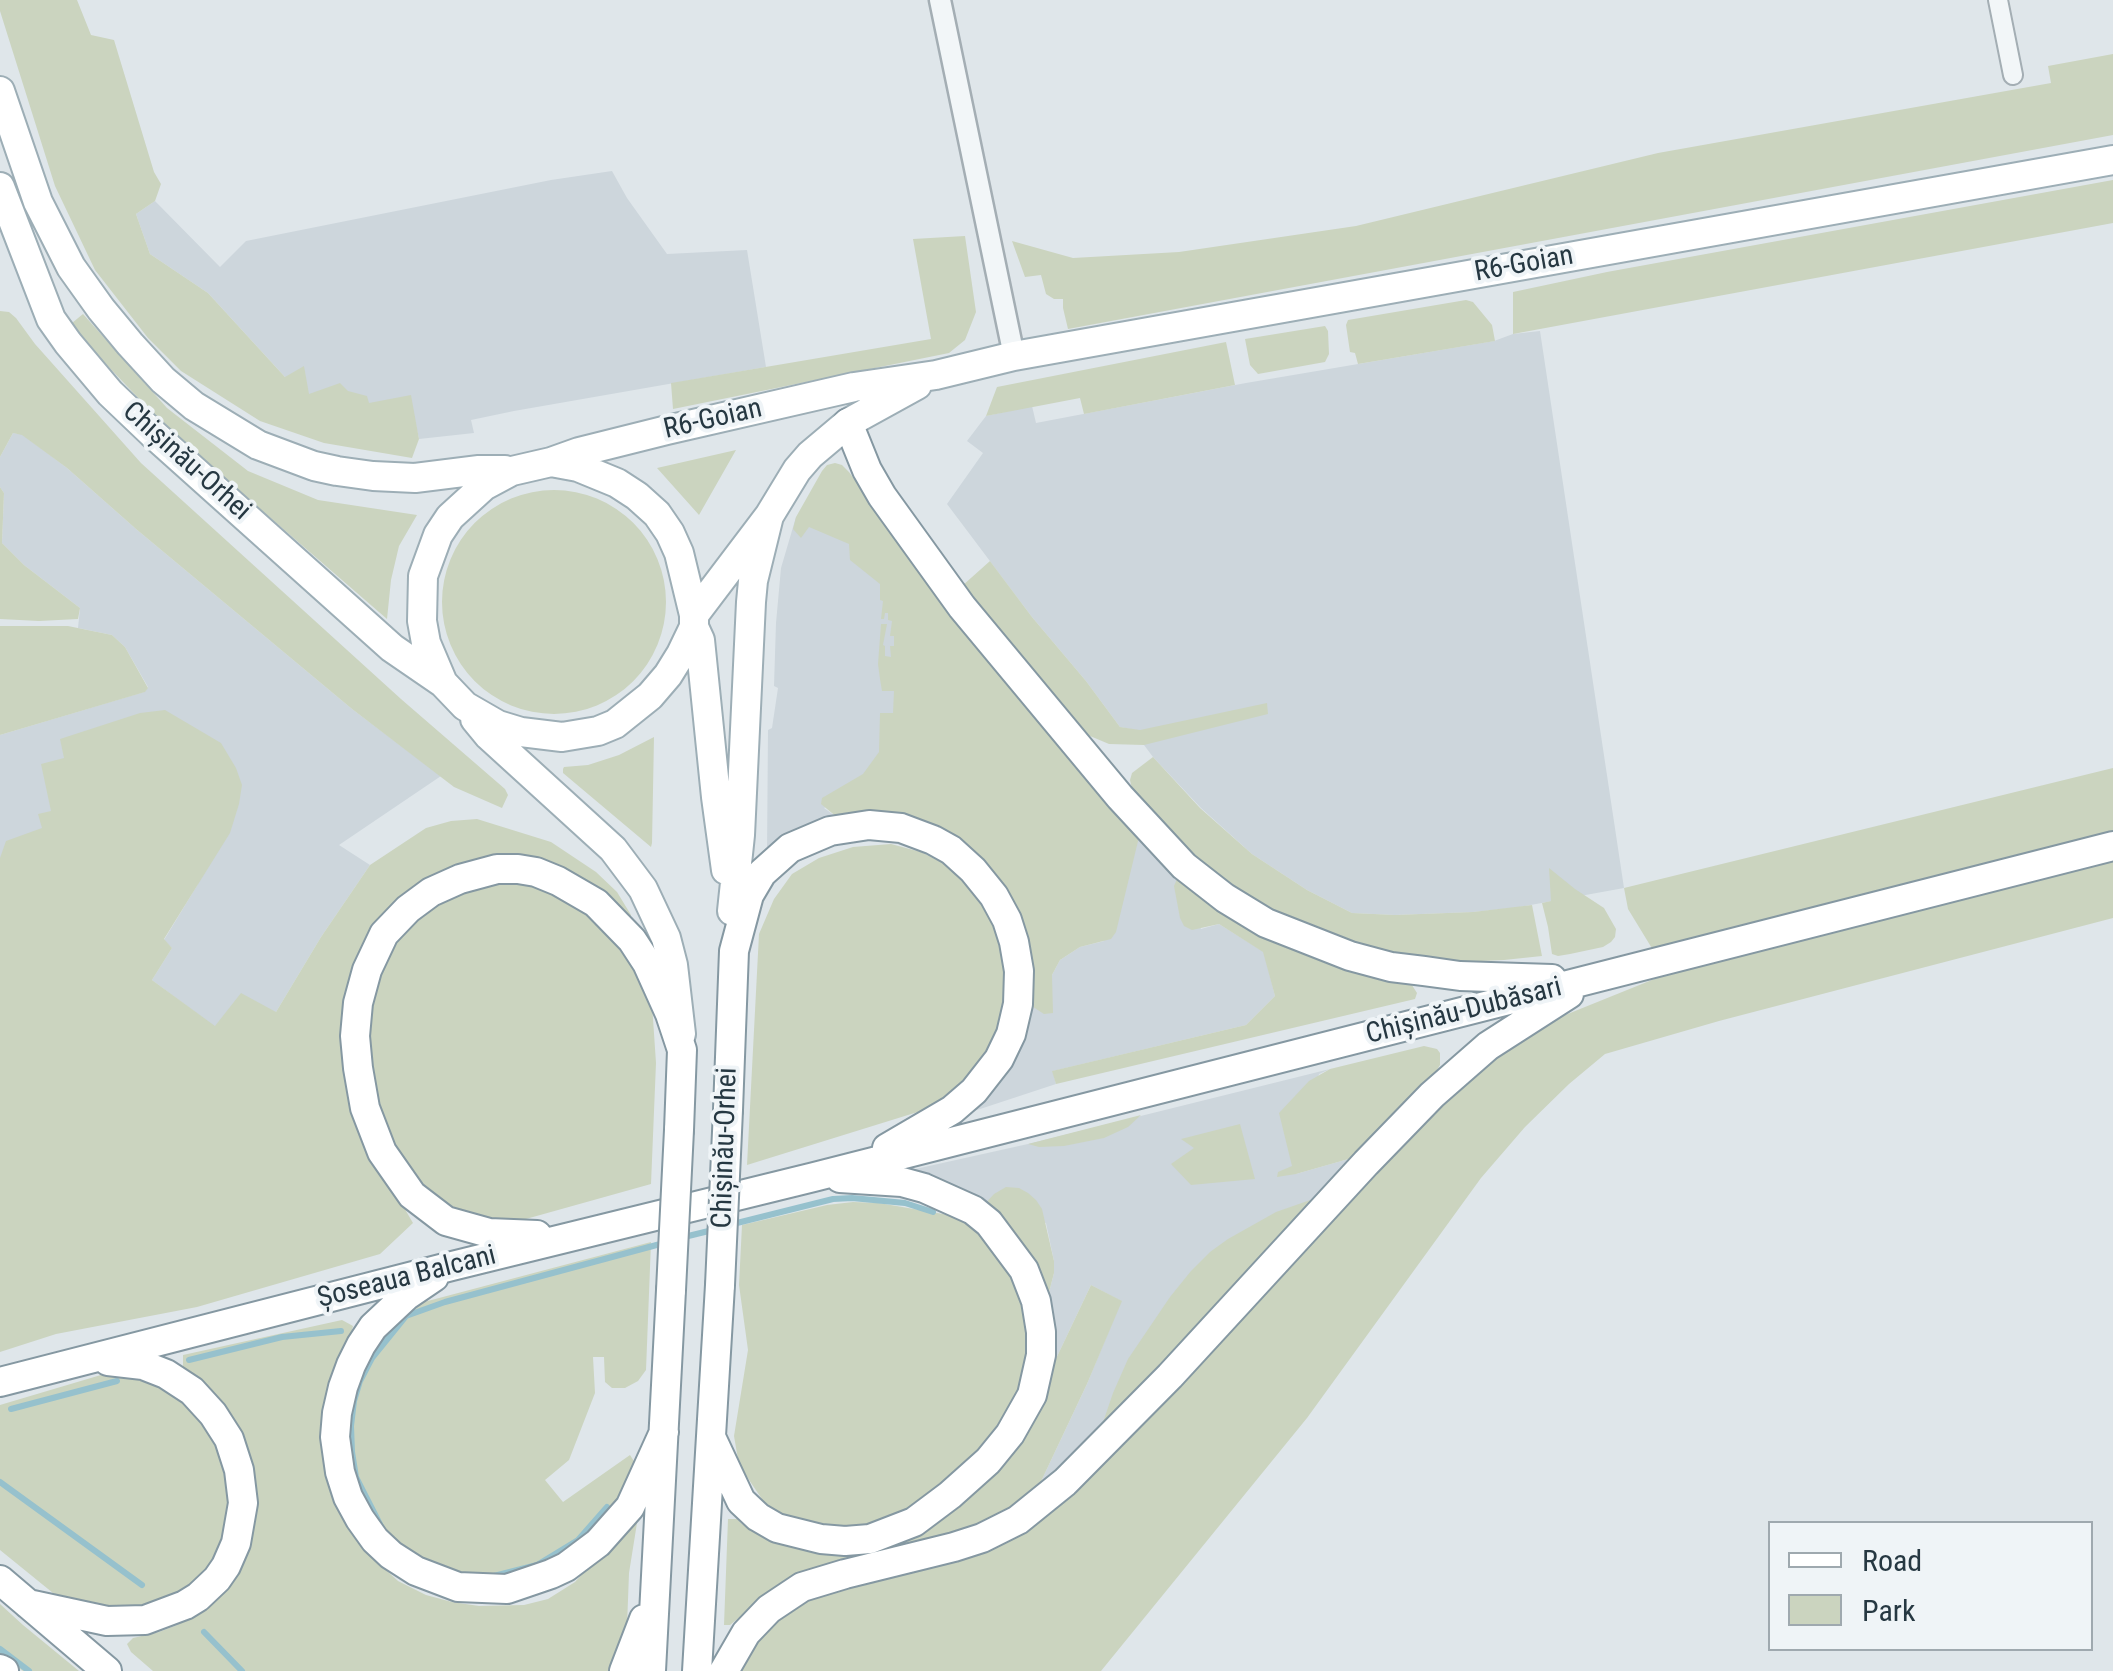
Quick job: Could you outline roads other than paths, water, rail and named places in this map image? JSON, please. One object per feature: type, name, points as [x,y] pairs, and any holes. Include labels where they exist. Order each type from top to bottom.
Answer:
[{"type":"main road","name":"Chișinău-Orhei","points":[[0,91],[38,202],[72,267],[130,344],[194,406],[246,440],[292,459],[338,471],[415,478],[512,470]]},
{"type":"main road","name":"R6-Goian","points":[[550,462],[803,398],[1014,356],[2113,160]]},
{"type":"main road","name":"Chișinău-Orhei","points":[[0,186],[52,319],[110,393],[392,648],[443,683]]},
{"type":"main road","name":"R6-Goian","points":[[696,627],[797,470],[810,456],[848,423],[936,374]]},
{"type":"main road","points":[[848,423],[882,496],[962,606],[1120,797],[1184,866],[1226,898],[1266,923],[1308,941],[1390,967],[1460,976],[1594,979]]},
{"type":"main road","points":[[696,627],[668,676],[615,724],[598,731],[562,736],[521,732],[498,725],[464,706],[443,683],[426,643],[422,587],[438,535],[450,517],[484,486],[512,470],[550,462],[578,467],[618,482],[657,514],[679,553],[696,627],[747,680]]},
{"type":"main road","points":[[732,912],[740,835],[753,581],[769,516]]},
{"type":"main road","name":"Chișinău-Orhei","points":[[696,627],[734,951],[720,1284],[697,1671]]},
{"type":"main road","name":"Chișinău-Orhei","points":[[464,706],[489,736],[614,849],[644,889],[666,938],[673,965],[682,1050],[650,1671]]},
{"type":"main road","points":[[734,951],[749,895],[762,873],[806,839],[850,826],[901,828],[933,840],[973,870],[994,896],[1006,920],[1018,970],[1018,1004],[1011,1034],[999,1059],[974,1091],[952,1110],[860,1164]]},
{"type":"main road","name":"Chișinău-Dubăsari","points":[[814,1177],[2113,846]]},
{"type":"main road","points":[[579,1236],[489,1233],[446,1220],[412,1195],[382,1152],[366,1108],[355,1036],[367,970],[384,934],[431,892],[460,879],[497,869],[518,869],[558,880],[596,903],[632,940],[660,990],[682,1050]]},
{"type":"main road","points":[[724,1671],[746,1633],[769,1609],[802,1587],[982,1538],[1018,1520],[1042,1501],[1170,1376],[1432,1095],[1488,1046],[1594,979]]},
{"type":"main road","points":[[711,1437],[740,1501],[758,1517],[777,1528],[821,1539],[870,1538],[914,1522],[950,1495],[988,1461],[1010,1434],[1032,1395],[1041,1355],[1036,1301],[1024,1270],[989,1224],[952,1199],[902,1182],[814,1177]]},
{"type":"main road","name":"Șoseaua Balcani","points":[[0,1382],[814,1177]]},
{"type":"main road","points":[[452,1266],[406,1296],[373,1328],[351,1365],[340,1400],[336,1437],[348,1498],[375,1540],[392,1555],[416,1570],[458,1587],[507,1589],[551,1574],[598,1543],[630,1507],[664,1432]]},
{"type":"main road","points":[[28,1604],[107,1621],[157,1617],[198,1597],[217,1579],[236,1543],[242,1520],[242,1488],[235,1454],[203,1402],[179,1382],[154,1369],[86,1359]]},
{"type":"main road","points":[[0,1580],[107,1671]]},
{"type":"main road","points":[[624,1671],[656,1584]]},
{"type":"street","points":[[940,0],[1014,356]]},
{"type":"street","points":[[1998,0],[2012,75]]},
{"type":"waterway","points":[[729,1225],[833,1199],[905,1203],[933,1212]]},
{"type":"waterway","points":[[680,1238],[717,1229]]},
{"type":"waterway","points":[[382,1528],[356,1477],[351,1426],[360,1381],[372,1358],[406,1316],[664,1243]]},
{"type":"waterway","points":[[189,1360],[282,1337],[341,1331]]},
{"type":"waterway","points":[[11,1409],[117,1381]]},
{"type":"waterway","points":[[0,1482],[142,1585]]},
{"type":"waterway","points":[[494,1576],[537,1565],[578,1540],[607,1507]]},
{"type":"waterway","points":[[204,1632],[242,1671]]},
{"type":"waterway","points":[[0,1649],[29,1671]]}]
